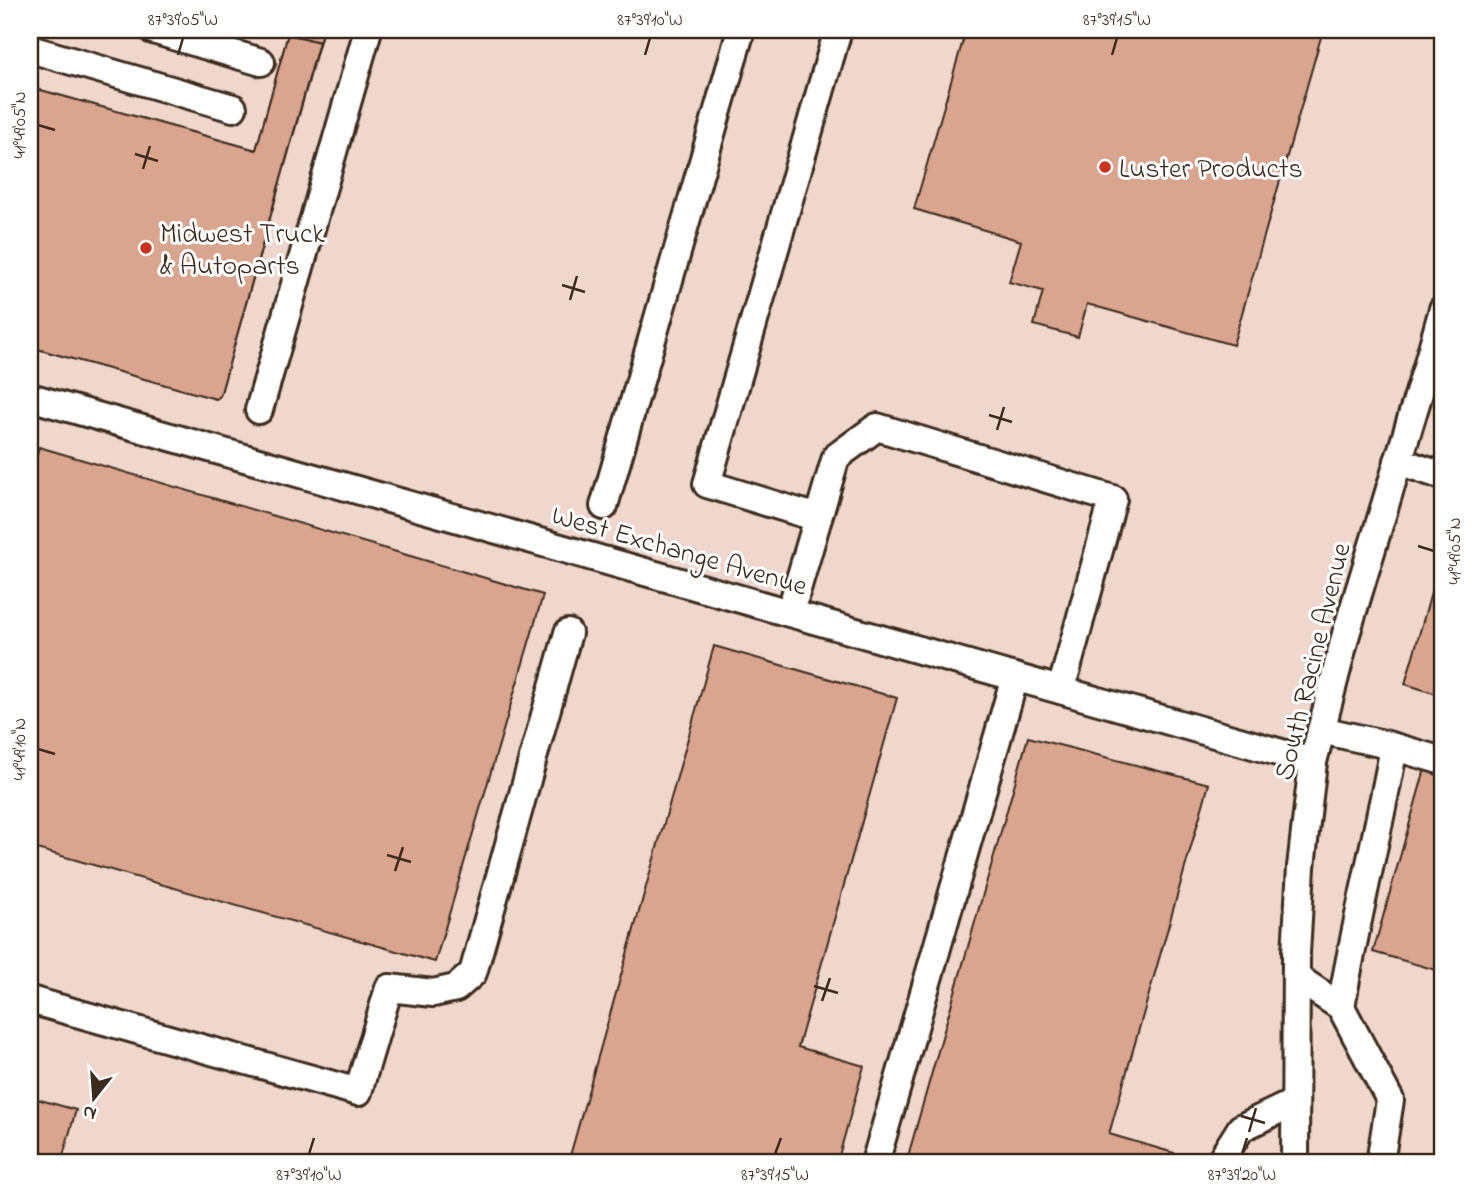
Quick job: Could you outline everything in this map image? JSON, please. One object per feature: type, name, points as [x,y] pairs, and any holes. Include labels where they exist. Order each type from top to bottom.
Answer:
[{"type":"street","points":[[153,30],[261,62]]},
{"type":"street","points":[[260,410],[368,30]]},
{"type":"street","points":[[604,506],[741,30]]},
{"type":"street","points":[[818,518],[707,484],[838,30]]},
{"type":"street","points":[[30,49],[233,108]]},
{"type":"street","name":"South Racine Avenue","points":[[1295,1163],[1296,977],[1301,867],[1313,762],[1346,634],[1443,309]]},
{"type":"street","name":"West Exchange Avenue","points":[[30,397],[1313,762]]},
{"type":"street","points":[[790,613],[836,457],[877,427],[1113,499],[1061,690]]},
{"type":"street","points":[[1398,461],[1443,476]]},
{"type":"street","points":[[30,1000],[358,1092],[389,988],[433,993],[456,988],[473,972],[568,633]]},
{"type":"street","points":[[874,1163],[1015,677]]},
{"type":"street","points":[[1321,730],[1443,761]]},
{"type":"street","points":[[1341,1007],[1394,747]]},
{"type":"street","points":[[1296,977],[1341,1007],[1390,1100],[1381,1163]]},
{"type":"street","points":[[1219,1163],[1241,1129],[1295,1102]]},
{"type":"shaded area","points":[[30,30],[1443,30],[1443,1163],[30,1163]]},
{"type":"building","name":"Midwest Truck & Autoparts","points":[[275,30],[323,30],[220,396],[216,399],[30,347],[30,87],[256,150],[288,34]]},
{"type":"building","points":[[275,30],[323,30],[319,42]]},
{"type":"building","name":"Luster Products","points":[[966,30],[1323,30],[1233,345],[1087,304],[1078,337],[1034,325],[1043,291],[1009,282],[1021,241],[914,209]]},
{"type":"building","name":"Midwest Truck & Autoparts","points":[[288,34],[319,42],[220,396],[216,399],[30,347],[30,87],[256,150]]},
{"type":"building","points":[[39,447],[543,595],[435,962],[30,847],[30,470],[32,471]]},
{"type":"building","points":[[1443,551],[1443,696],[1405,684]]},
{"type":"building","points":[[714,646],[897,698],[798,1047],[864,1066],[837,1163],[568,1163]]},
{"type":"building","points":[[1028,737],[1209,784],[1109,1134],[1174,1153],[1171,1163],[906,1163]]},
{"type":"building","points":[[1425,769],[1443,774],[1443,972],[1373,952]]},
{"type":"building","points":[[30,1097],[76,1110],[61,1163],[30,1163]]},
{"type":"place","name":"Luster Products","points":[[1105,167]]},
{"type":"place","name":"Midwest Truck & Autoparts","points":[[146,248]]}]
